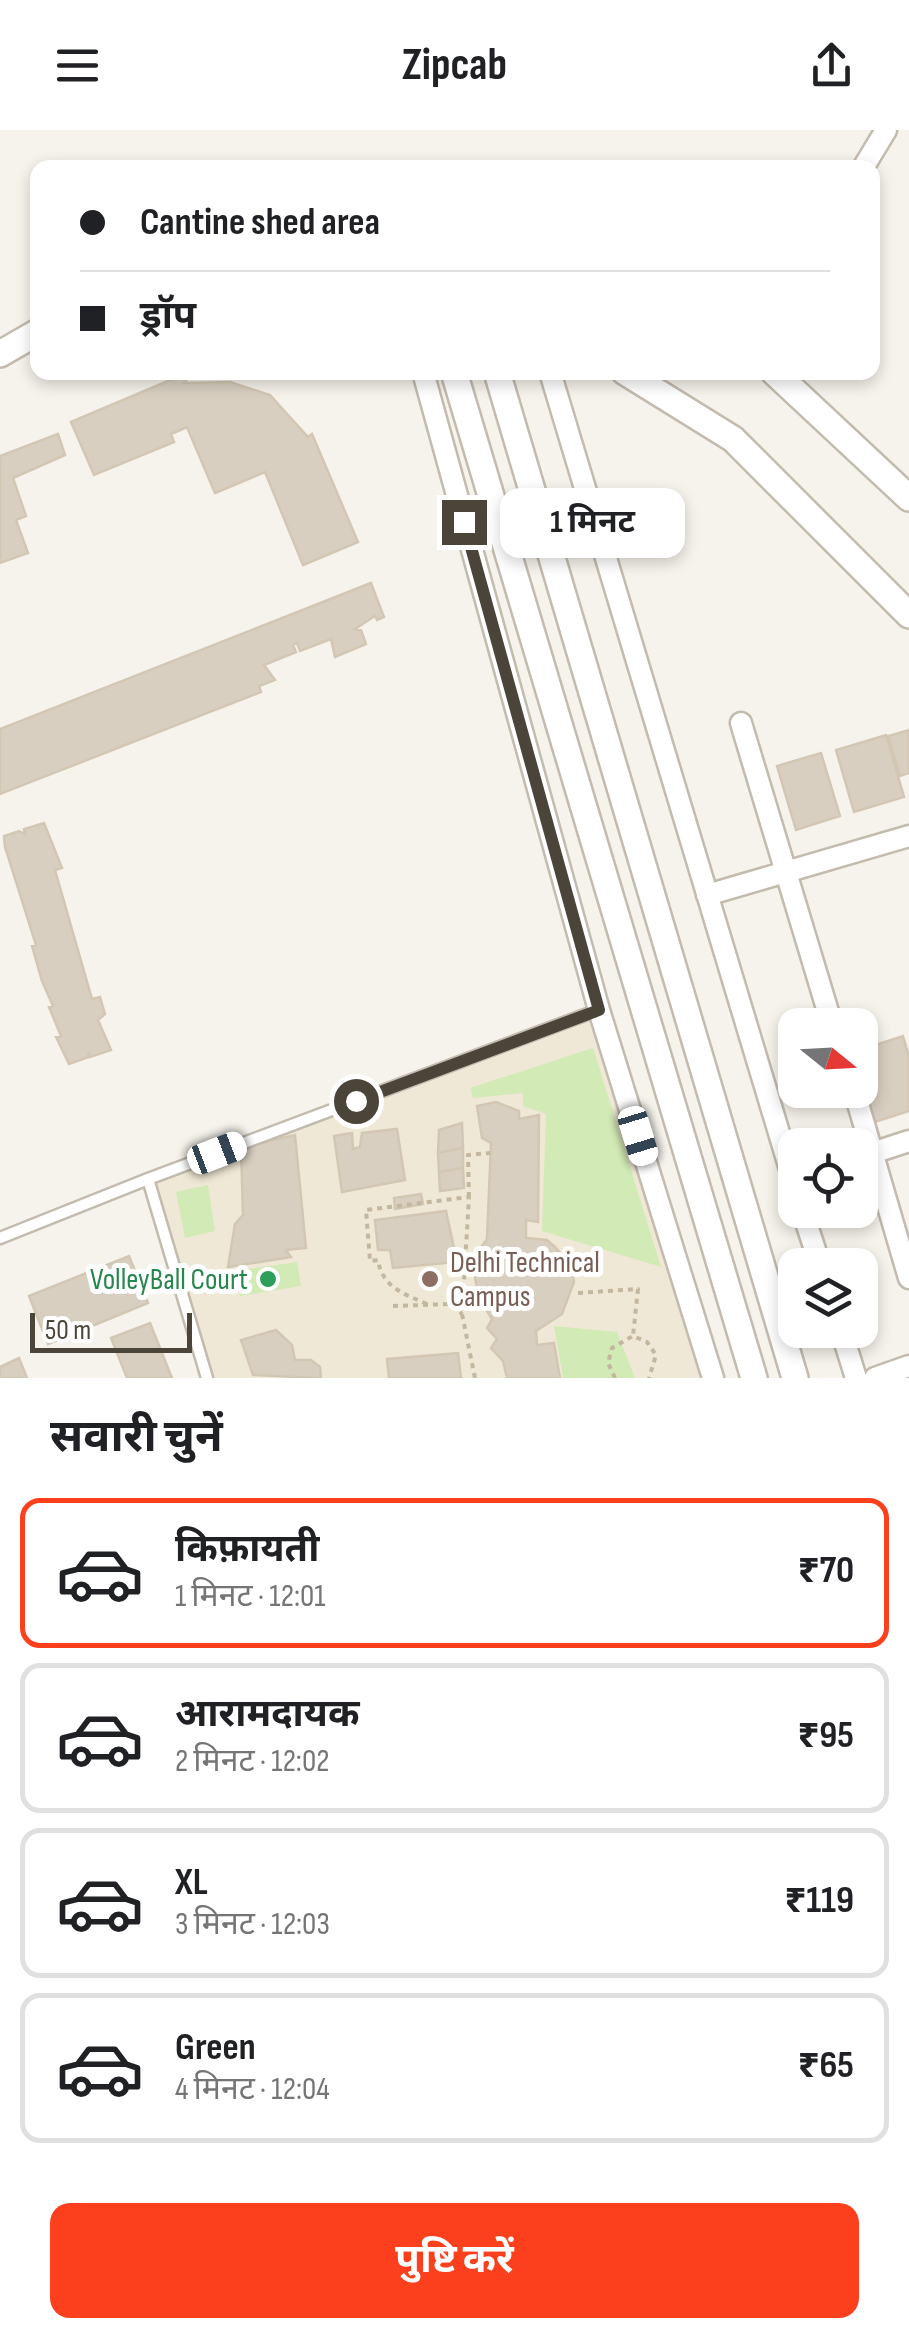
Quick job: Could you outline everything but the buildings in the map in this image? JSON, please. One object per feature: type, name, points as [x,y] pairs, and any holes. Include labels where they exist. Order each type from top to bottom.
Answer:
[{"type":"street","points":[[868,160],[886,130]]},
{"type":"street","points":[[0,354],[30,337]]},
{"type":"street","points":[[425,380],[599,1010],[713,1378]]},
{"type":"street","points":[[456,380],[754,1378]]},
{"type":"street","points":[[500,380],[796,1378]]},
{"type":"street","points":[[552,380],[778,1128]]},
{"type":"street","points":[[638,380],[733,439],[909,615]]},
{"type":"street","points":[[783,380],[909,498]]},
{"type":"street","points":[[740,724],[827,1008]]},
{"type":"street","points":[[707,896],[909,836]]},
{"type":"street","points":[[878,1151],[909,1141]]},
{"type":"street","points":[[878,1189],[909,1278]]},
{"type":"street","points":[[846,1348],[856,1378]]},
{"type":"street","points":[[875,1378],[909,1366]]},
{"type":"lane","points":[[0,1238],[599,1010]]},
{"type":"lane","points":[[148,1179],[208,1378]]},
{"type":"path","points":[[475,1378],[462,1314],[468,1155],[490,1152]]},
{"type":"path","points":[[427,1304],[394,1289],[380,1273],[378,1260],[370,1260],[366,1210],[469,1196]]},
{"type":"path","points":[[578,1293],[638,1289],[633,1336]]},
{"type":"path","points":[[392,1306],[452,1304],[462,1314]]},
{"type":"path","points":[[615,1378],[609,1355],[618,1342],[633,1336],[648,1342],[656,1355],[650,1378]]},
{"type":"shaded area","name":"Delhi Technical Campus","points":[[599,1010],[713,1378],[207,1378],[148,1179]]},
{"type":"green space","points":[[593,1048],[661,1267],[542,1231],[546,1114],[523,1106],[523,1093],[473,1098],[470,1088]]},
{"type":"green space","points":[[208,1185],[215,1231],[185,1238],[176,1192]]},
{"type":"green space","name":"VolleyBall Court","points":[[297,1262],[301,1286],[240,1296],[236,1271]]},
{"type":"green space","points":[[554,1326],[617,1332],[635,1378],[563,1378]]},
{"type":"place","name":"VolleyBall Court","points":[[268,1279]]},
{"type":"place","name":"Delhi Technical Campus","points":[[430,1279]]},
{"type":"route","points":[[356,1101],[599,1010],[464,522]]}]
